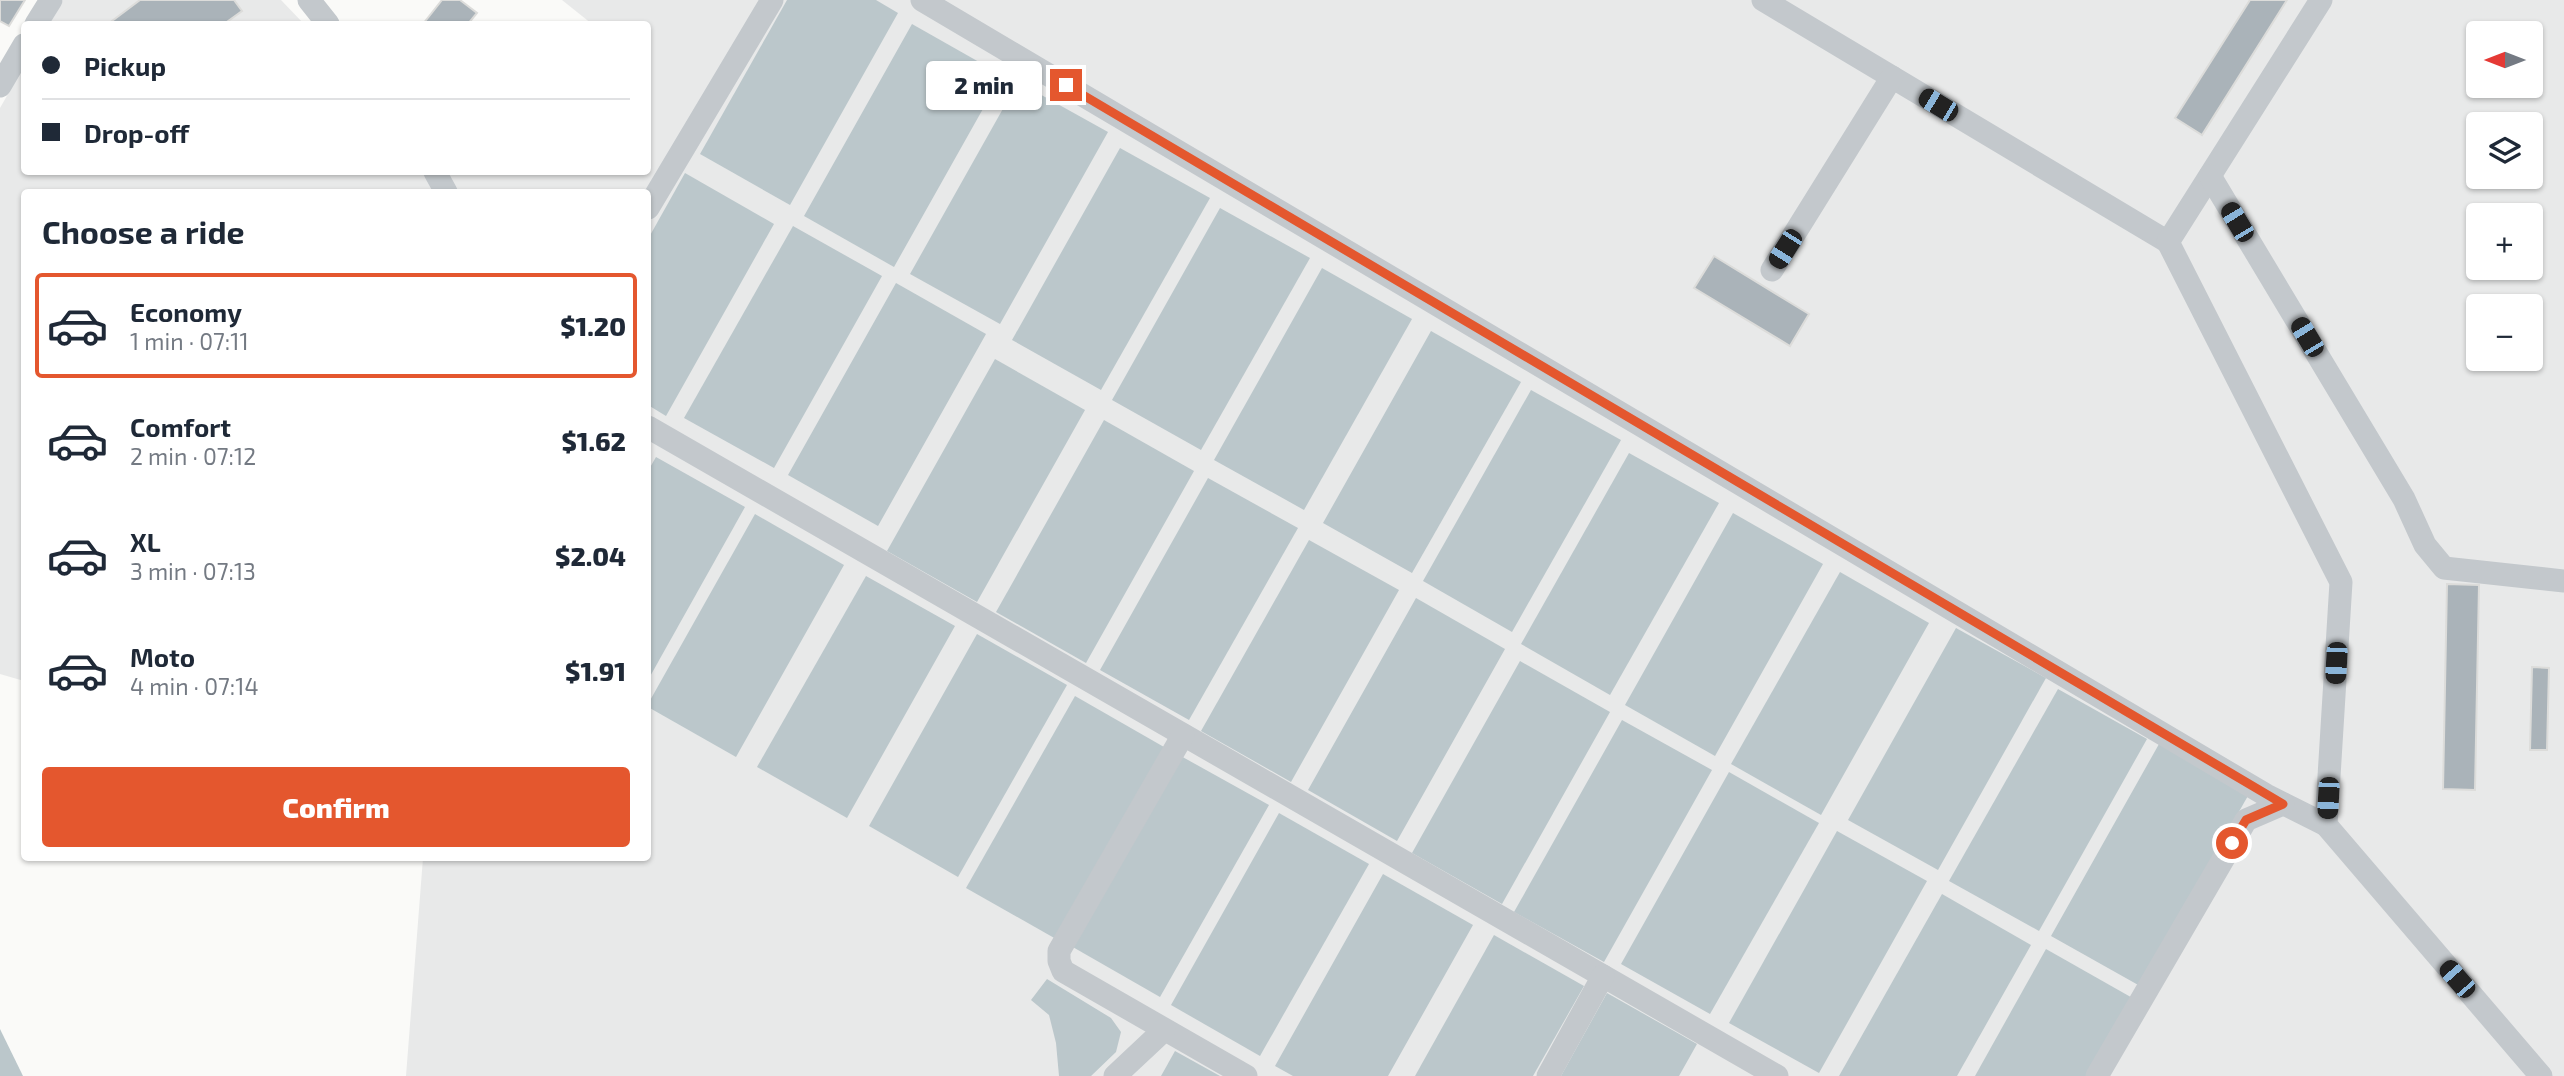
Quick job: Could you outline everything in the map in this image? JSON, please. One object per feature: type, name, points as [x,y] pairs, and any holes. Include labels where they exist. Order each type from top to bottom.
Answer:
[{"type":"street","points":[[38,21],[51,0]]},
{"type":"street","points":[[309,0],[326,21]]},
{"type":"street","points":[[651,203],[772,0]]},
{"type":"street","points":[[922,0],[2283,804],[2326,825],[2541,1076]]},
{"type":"street","points":[[1763,0],[2168,242],[2341,582],[2326,825]]},
{"type":"street","points":[[2168,242],[2321,0]]},
{"type":"street","points":[[0,86],[21,50]]},
{"type":"street","points":[[1772,270],[1892,77]]},
{"type":"street","points":[[2210,176],[2404,499],[2426,545],[2444,569],[2564,581]]},
{"type":"street","points":[[651,429],[1777,1076]]},
{"type":"street","points":[[1183,735],[1059,951],[1059,961],[1063,971],[1246,1076]]},
{"type":"street","points":[[2097,1076],[2246,820],[2283,804]]},
{"type":"street","points":[[1548,1076],[1603,976]]},
{"type":"street","points":[[1115,1076],[1164,1030]]},
{"type":"shaded area","points":[[63,0],[281,0],[301,21],[51,21]]},
{"type":"shaded area","points":[[562,0],[2564,0],[2564,1076],[406,1076],[423,861],[651,861],[651,189],[21,189],[21,680],[0,674],[0,108],[21,71],[21,175],[651,175],[651,21],[588,21]]},
{"type":"shaded area","points":[[787,0],[876,0],[898,13],[790,205],[700,154]]},
{"type":"shaded area","points":[[912,24],[1002,75],[894,267],[804,216]]},
{"type":"shaded area","points":[[1018,82],[1108,132],[1000,324],[910,274]]},
{"type":"shaded area","points":[[1120,148],[1210,198],[1101,390],[1012,340]]},
{"type":"shaded area","points":[[685,173],[774,224],[666,416],[651,407],[651,234]]},
{"type":"shaded area","points":[[1220,208],[1310,258],[1201,450],[1112,400]]},
{"type":"shaded area","points":[[793,226],[882,276],[774,468],[684,418]]},
{"type":"shaded area","points":[[1322,268],[1412,319],[1304,510],[1214,460]]},
{"type":"shaded area","points":[[896,283],[986,334],[878,526],[788,475]]},
{"type":"shaded area","points":[[1431,331],[1521,382],[1412,573],[1323,523]]},
{"type":"shaded area","points":[[995,359],[1085,410],[977,602],[887,551]]},
{"type":"shaded area","points":[[1531,390],[1621,440],[1512,632],[1423,581]]},
{"type":"shaded area","points":[[1104,420],[1194,471],[1086,663],[996,612]]},
{"type":"shaded area","points":[[1629,453],[1719,503],[1610,695],[1521,644]]},
{"type":"shaded area","points":[[656,457],[745,507],[651,675],[651,466]]},
{"type":"shaded area","points":[[1208,478],[1298,528],[1189,720],[1100,670]]},
{"type":"shaded area","points":[[1733,513],[1823,564],[1715,756],[1625,705]]},
{"type":"shaded area","points":[[755,514],[844,565],[736,757],[651,709],[651,699]]},
{"type":"shaded area","points":[[1309,540],[1399,590],[1291,782],[1201,731]]},
{"type":"shaded area","points":[[1840,572],[1929,623],[1821,815],[1731,764]]},
{"type":"shaded area","points":[[866,576],[955,626],[847,818],[757,767]]},
{"type":"shaded area","points":[[1416,598],[1505,649],[1397,841],[1308,790]]},
{"type":"shaded area","points":[[1956,628],[2046,678],[1938,870],[1848,820]]},
{"type":"shaded area","points":[[977,634],[1067,685],[958,877],[869,826]]},
{"type":"shaded area","points":[[1520,661],[1610,712],[1502,904],[1412,853]]},
{"type":"shaded area","points":[[2058,689],[2147,739],[2039,931],[1949,881]]},
{"type":"shaded area","points":[[1075,696],[1164,747],[1056,939],[966,888]]},
{"type":"shaded area","points":[[1622,720],[1712,770],[1604,962],[1514,912]]},
{"type":"shaded area","points":[[2159,744],[2249,794],[2140,986],[2051,936]]},
{"type":"shaded area","points":[[1179,755],[1269,805],[1160,997],[1071,946]]},
{"type":"shaded area","points":[[1729,772],[1819,823],[1710,1014],[1621,964]]},
{"type":"shaded area","points":[[1279,813],[1369,864],[1260,1056],[1171,1005]]},
{"type":"shaded area","points":[[1837,831],[1927,881],[1819,1073],[1729,1023]]},
{"type":"shaded area","points":[[1383,874],[1473,925],[1388,1076],[1293,1076],[1275,1066]]},
{"type":"shaded area","points":[[1942,894],[2031,945],[1957,1076],[1839,1076]]},
{"type":"shaded area","points":[[1494,935],[1584,986],[1533,1076],[1415,1076]]},
{"type":"shaded area","points":[[2046,949],[2136,1000],[2093,1076],[1975,1076]]},
{"type":"shaded area","points":[[1047,979],[1111,1018],[1121,1032],[1116,1052],[1091,1076],[1059,1076],[1056,1043],[1049,1015],[1031,1000]]},
{"type":"shaded area","points":[[1607,993],[1697,1044],[1679,1076],[1561,1076]]},
{"type":"shaded area","points":[[0,1029],[23,1076],[0,1076]]},
{"type":"shaded area","points":[[1175,1051],[1220,1076],[1161,1076]]},
{"type":"building","points":[[0,0],[25,0],[9,26],[0,21]]},
{"type":"building","points":[[140,0],[234,0],[242,11],[228,21],[112,21]]},
{"type":"building","points":[[442,0],[460,0],[477,13],[470,21],[425,21]]},
{"type":"building","points":[[2250,0],[2287,0],[2202,135],[2175,118]]},
{"type":"building","points":[[1714,256],[1809,314],[1790,346],[1694,288]]},
{"type":"building","points":[[2447,584],[2479,585],[2475,790],[2443,789]]},
{"type":"building","points":[[2532,667],[2549,668],[2547,750],[2530,750]]},
{"type":"route","points":[[1066,85],[2283,804],[2246,820],[2232,843]]}]
